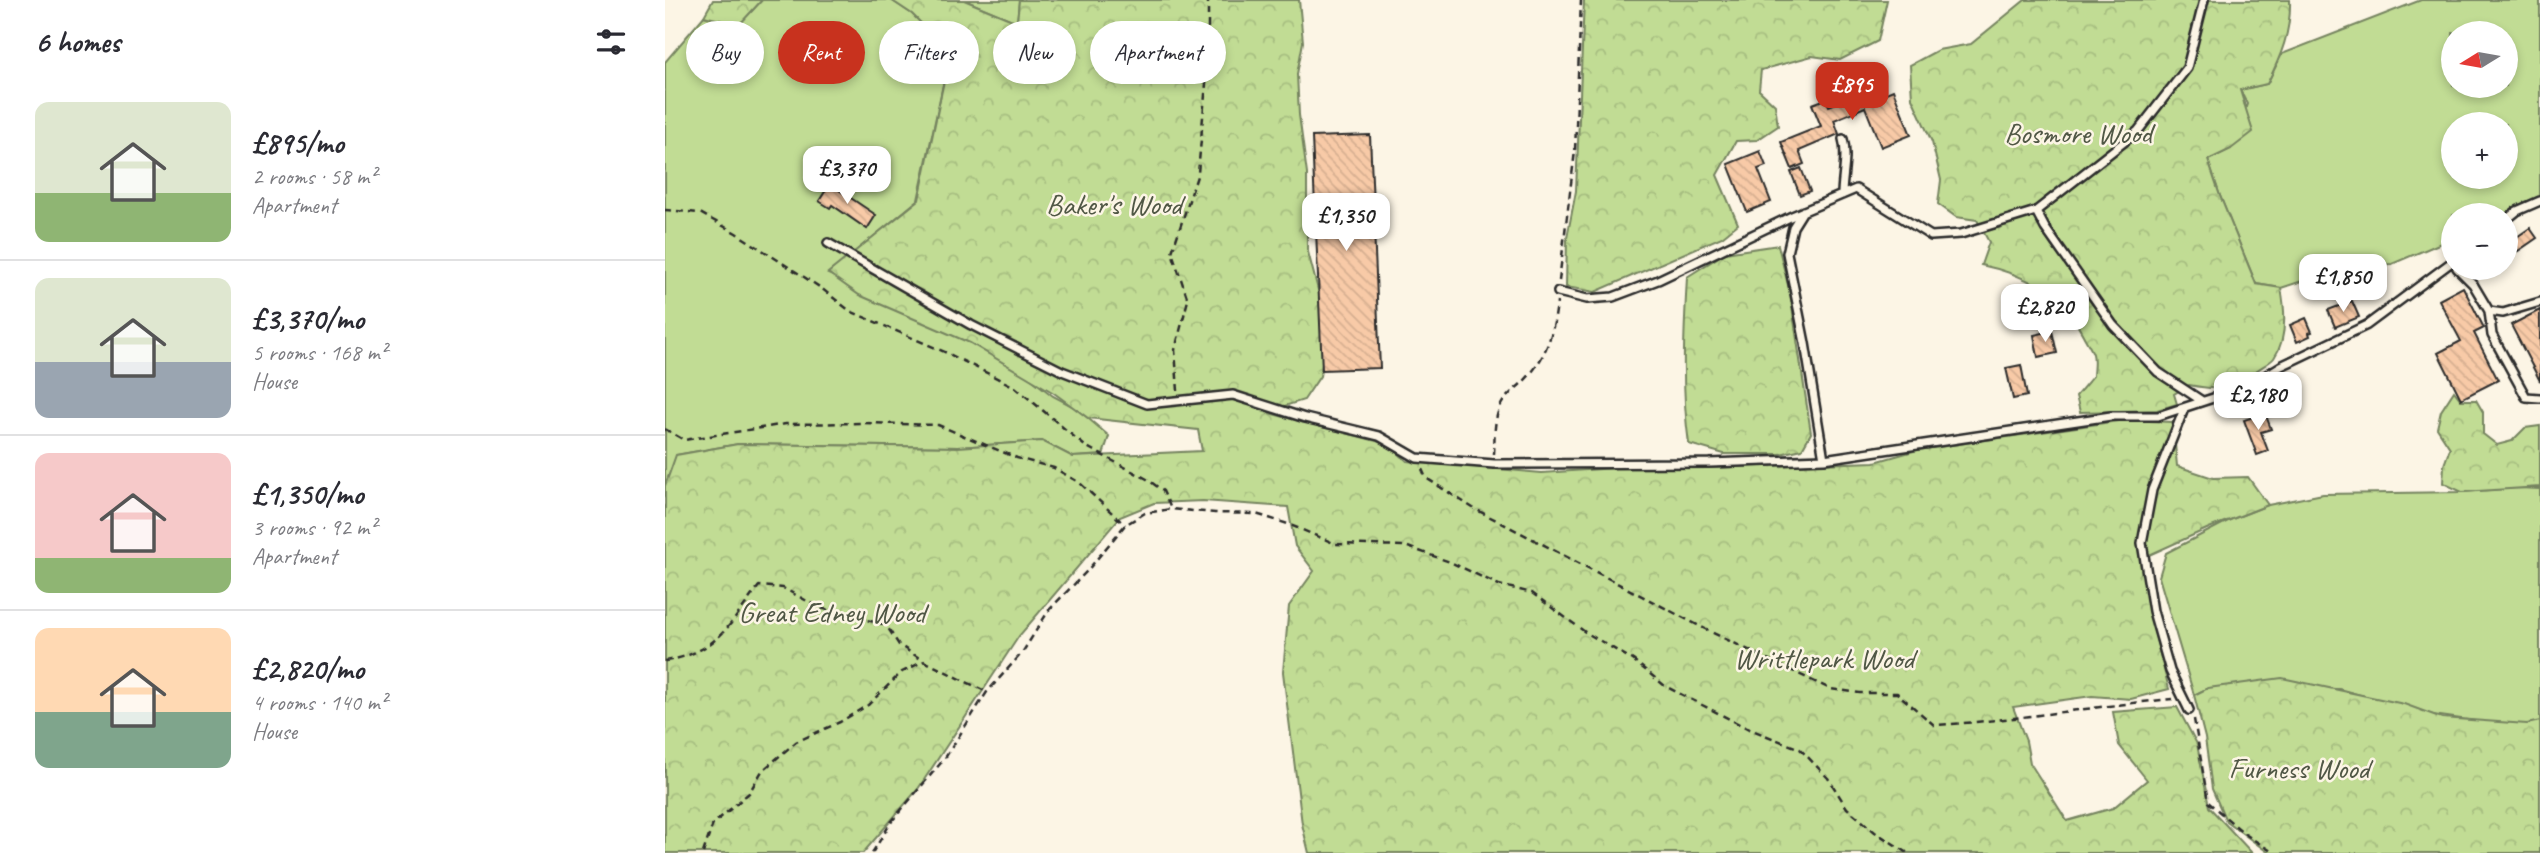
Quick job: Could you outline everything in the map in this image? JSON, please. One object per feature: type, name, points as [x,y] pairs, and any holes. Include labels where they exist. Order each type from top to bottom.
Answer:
[{"type":"lane","points":[[1558,292],[1587,299],[1613,297],[1658,280],[1803,211],[1856,189],[1931,236],[1961,234],[2036,211],[2137,131],[2187,68],[2204,0]]},
{"type":"lane","points":[[1842,195],[1843,166],[1847,152],[1843,139]]},
{"type":"lane","points":[[2518,211],[2540,201]]},
{"type":"lane","points":[[1803,211],[1793,227],[1787,253],[1824,459]]},
{"type":"lane","points":[[2036,211],[2113,325],[2158,372],[2202,401]]},
{"type":"lane","points":[[828,243],[971,325],[1062,371],[1147,404],[1233,395],[1305,418],[1379,436],[1417,458],[1494,464],[1709,463],[1824,459],[2111,416],[2158,416],[2248,387],[2281,366],[2367,325],[2441,273]]},
{"type":"lane","points":[[2469,280],[2489,311],[2492,335],[2526,397],[2540,398]]},
{"type":"lane","points":[[2489,311],[2503,313],[2540,302]]},
{"type":"lane","points":[[2184,409],[2152,490],[2142,543],[2153,611],[2170,671],[2189,710]]},
{"type":"path","points":[[1178,400],[1175,350],[1188,300],[1172,252],[1198,173],[1208,61],[1207,0]]},
{"type":"path","points":[[1494,464],[1495,425],[1500,406],[1531,374],[1547,352],[1556,311],[1575,150],[1581,0]]},
{"type":"path","points":[[665,211],[701,214],[736,233],[821,288],[850,311],[936,348],[1015,387],[1085,446],[1147,479],[1163,491],[1171,509]]},
{"type":"path","points":[[665,429],[684,440],[786,424],[939,425],[1017,458],[1054,468],[1080,483],[1125,525]]},
{"type":"path","points":[[1417,458],[1426,478],[1472,508],[1675,613],[1830,689],[1860,693],[1896,693],[1934,725],[1978,723],[2183,697]]},
{"type":"path","points":[[872,853],[892,821],[945,758],[987,692],[1021,653],[1049,610],[1087,571],[1125,525],[1145,513],[1171,509],[1256,514],[1289,524],[1336,544],[1405,546],[1450,562],[1499,585],[1532,593],[1585,632],[1633,660],[1665,686],[1747,728],[1800,749],[1828,778],[1847,807],[1875,832],[1908,853]]},
{"type":"path","points":[[665,661],[696,652],[716,641],[759,586],[783,588],[820,608],[886,625],[899,645],[924,661],[987,692]]},
{"type":"path","points":[[703,853],[713,824],[749,793],[762,771],[796,742],[840,722],[867,705],[902,672],[924,661]]},
{"type":"path","points":[[2189,710],[2196,722],[2208,802],[2245,834],[2274,853]]},
{"type":"green space","points":[[713,0],[762,0],[743,21],[723,21],[704,16]]},
{"type":"green space","points":[[762,0],[891,0],[919,21],[879,21],[879,84],[943,84],[918,200],[828,274],[960,331],[1053,396],[1076,408],[1109,436],[1103,455],[1073,457],[1042,441],[958,447],[738,444],[677,455],[665,486],[665,62],[686,37],[686,84],[764,84],[764,21],[743,21]]},
{"type":"green space","points":[[891,0],[964,0],[1015,21],[993,21],[993,84],[1076,84],[1076,21],[1017,21],[1019,0],[1299,0],[1303,42],[1297,74],[1307,174],[1307,248],[1328,328],[1320,376],[1304,400],[1265,412],[1388,444],[1407,461],[1542,473],[1645,466],[1704,468],[1875,462],[1917,450],[2125,420],[2173,422],[2177,466],[2213,478],[2248,477],[2268,505],[2140,559],[2153,627],[2169,689],[2131,699],[2092,696],[2013,707],[2026,741],[2030,763],[2067,821],[2113,808],[2147,780],[2119,745],[2113,712],[2177,707],[2197,744],[2209,807],[2252,853],[1309,853],[1302,824],[1283,672],[1289,606],[1314,571],[1295,546],[1288,507],[1203,501],[1154,503],[1120,517],[1019,636],[918,789],[863,853],[665,853],[665,486],[676,455],[738,444],[958,447],[1042,441],[1073,457],[1202,451],[1198,430],[1088,418],[1054,393],[970,343],[859,295],[828,273],[919,200],[943,84],[979,84],[979,21],[919,21]]},
{"type":"green space","points":[[964,0],[1019,0],[1017,21]]},
{"type":"green space","points":[[1584,0],[1887,0],[1878,41],[1840,60],[1812,56],[1761,70],[1759,90],[1775,105],[1778,126],[1757,140],[1736,141],[1717,175],[1738,224],[1722,237],[1595,292],[1566,287],[1567,238],[1576,191]]},
{"type":"green space","name":"Bosmore Wood","points":[[2025,0],[2290,0],[2289,23],[2284,44],[2267,84],[2240,90],[2253,132],[2231,149],[2208,160],[2256,284],[2281,288],[2284,314],[2282,342],[2270,362],[2239,382],[2217,388],[2189,385],[2174,394],[2177,404],[2157,410],[2080,412],[2076,396],[2093,376],[2094,360],[2091,349],[2074,320],[2053,297],[2027,280],[1981,265],[1989,242],[1977,220],[1956,217],[1938,204],[1941,180],[1932,142],[1912,98],[1910,65],[1938,50],[1971,44]]},
{"type":"green space","points":[[2421,0],[2540,0],[2540,197],[2518,208],[2518,203],[2441,203],[2441,243],[2392,264],[2345,267],[2281,288],[2256,284],[2208,160],[2231,149],[2247,104],[2240,90],[2267,84],[2282,54]]},
{"type":"green space","points":[[704,16],[723,21],[700,21]]},
{"type":"green space","points":[[1778,245],[1790,293],[1811,433],[1802,449],[1780,454],[1724,454],[1689,444],[1684,381],[1687,277],[1725,253]]},
{"type":"green space","points":[[2454,391],[2461,400],[2476,400],[2483,412],[2483,434],[2497,445],[2512,441],[2525,428],[2540,426],[2540,487],[2462,492],[2443,483],[2444,465],[2450,448],[2437,428],[2441,411]]},
{"type":"green space","points":[[2540,489],[2540,724],[2525,728],[2433,715],[2339,689],[2208,688],[2194,695],[2159,577],[2166,553],[2230,520],[2268,505],[2323,494],[2462,492]]},
{"type":"green space","name":"Furness Wood","points":[[2282,678],[2404,704],[2442,718],[2527,724],[2540,721],[2540,853],[2269,853],[2226,821],[2212,789],[2205,738],[2194,695],[2208,688]]},
{"type":"building","points":[[1875,87],[1879,96],[1893,90],[1911,135],[1881,147],[1865,107],[1834,120],[1839,134],[1799,151],[1804,164],[1792,169],[1781,142],[1821,126],[1812,104],[1826,99],[1829,106]]},
{"type":"building","points":[[1370,135],[1380,368],[1322,370],[1312,137]]},
{"type":"building","points":[[1760,151],[1766,166],[1758,169],[1771,202],[1747,212],[1728,164]]},
{"type":"building","points":[[1801,168],[1810,191],[1800,195],[1791,172]]},
{"type":"building","points":[[830,184],[876,215],[867,229],[832,205],[830,208],[819,201]]},
{"type":"building","points":[[2530,228],[2537,238],[2518,251],[2518,236]]},
{"type":"building","points":[[2463,287],[2484,328],[2474,333],[2498,380],[2461,399],[2438,353],[2461,341],[2439,300]]},
{"type":"building","points":[[2352,301],[2359,317],[2335,327],[2328,310]]},
{"type":"building","points":[[2540,310],[2540,381],[2511,325]]},
{"type":"building","points":[[2306,318],[2312,332],[2309,333],[2310,336],[2297,342],[2290,325]]},
{"type":"building","points":[[2052,331],[2057,353],[2038,357],[2034,335]]},
{"type":"building","points":[[2021,365],[2027,396],[2013,399],[2006,368]]},
{"type":"building","points":[[2265,413],[2271,429],[2261,432],[2268,451],[2257,455],[2244,420]]},
{"type":"park label","name":"Baker's Wood","points":[[1114,204]]},
{"type":"park label","name":"Great Edney Wood","points":[[832,612]]},
{"type":"park label","name":"Writtlepark Wood","points":[[1824,658]]}]
